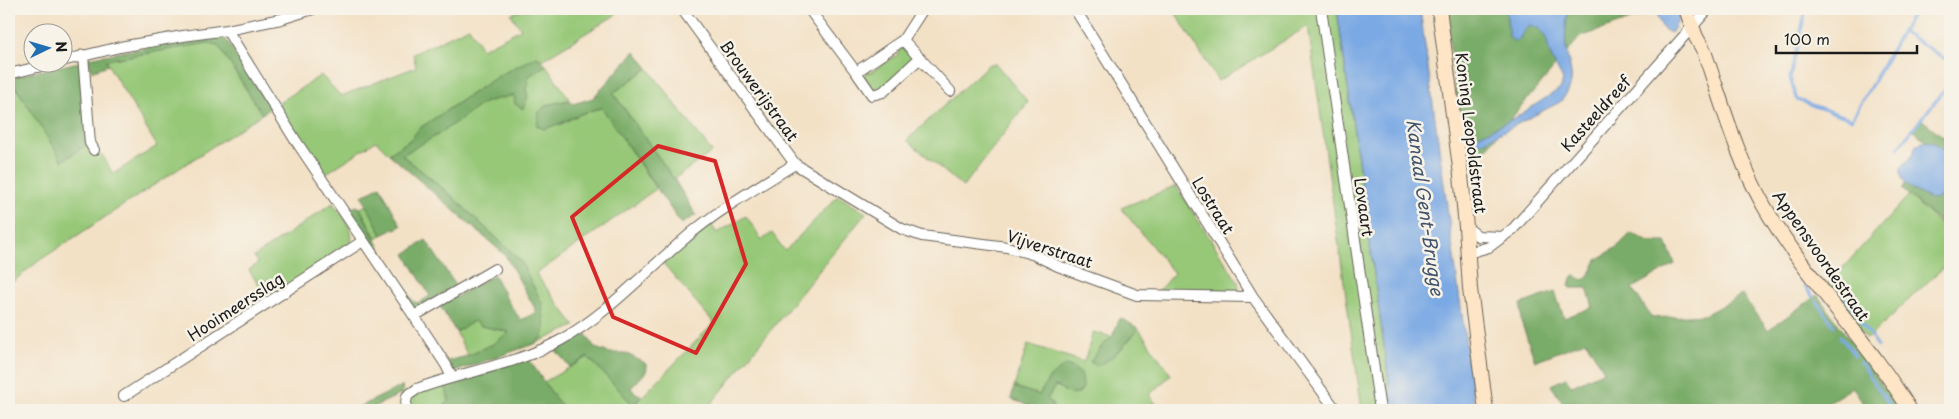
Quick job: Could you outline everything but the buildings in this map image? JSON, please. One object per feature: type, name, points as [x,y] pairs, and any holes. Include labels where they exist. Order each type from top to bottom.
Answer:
[{"type":"street","points":[[72,58],[182,36],[227,30],[312,9]]},
{"type":"street","name":"Brouwerijstraat","points":[[682,9],[795,164]]},
{"type":"street","points":[[809,9],[872,95],[882,92],[920,58]]},
{"type":"street","points":[[856,72],[903,40],[923,9]]},
{"type":"street","name":"Lostraat","points":[[1074,9],[1253,297],[1336,410]]},
{"type":"street","name":"Lovaart","points":[[1321,9],[1380,410]]},
{"type":"street","name":"Koning Leopoldstraat","points":[[1439,9],[1466,227],[1470,288],[1486,410]]},
{"type":"street","name":"Appensvoordestraat","points":[[1686,9],[1696,37],[1704,51],[1743,162],[1764,206],[1789,244],[1910,410]]},
{"type":"street","name":"Kasteeldreef","points":[[1468,253],[1489,247],[1513,229],[1708,9]]},
{"type":"street","points":[[227,30],[294,138],[446,364],[452,378]]},
{"type":"street","points":[[903,40],[950,91]]},
{"type":"street","points":[[83,55],[88,131],[90,143],[94,150]]},
{"type":"street","points":[[9,74],[22,71]]},
{"type":"street","points":[[405,410],[407,396],[412,391],[498,365],[559,341],[583,327],[716,214],[795,164]]},
{"type":"street","name":"Vijverstraat","points":[[795,164],[902,229],[922,236],[1007,247],[1035,255],[1058,266],[1137,295],[1253,297]]},
{"type":"street","points":[[1466,227],[1478,236],[1503,237]]},
{"type":"street","name":"Hooimeersslag","points":[[124,396],[362,241]]},
{"type":"street","points":[[414,316],[495,269]]},
{"type":"highlighted area","points":[[658,146],[715,161],[746,264],[696,353],[613,317],[572,217]]},
{"type":"green space","points":[[523,9],[615,9],[617,14],[542,60],[537,56],[500,75],[420,128],[410,140],[389,154],[376,141],[322,176],[276,105],[321,75],[341,96],[416,67],[413,54],[469,27],[482,49],[521,29],[511,14]]},
{"type":"green space","points":[[1173,9],[1337,9],[1393,410],[1362,410],[1308,26],[1218,81]]},
{"type":"green space","points":[[1445,9],[1662,9],[1580,37],[1466,172]]},
{"type":"green space","points":[[222,34],[270,108],[262,114],[218,45],[208,43],[106,60],[108,65],[92,71],[88,58]]},
{"type":"green space","points":[[208,43],[218,45],[262,114],[40,260],[9,285],[9,85],[14,84],[62,160],[87,145],[89,152],[103,156],[113,174],[157,146],[105,60]]},
{"type":"green space","points":[[901,47],[905,47],[912,60],[880,90],[874,91],[864,77],[866,72],[871,72],[897,55]]},
{"type":"green space","points":[[635,51],[648,68],[613,93],[674,179],[696,215],[681,224],[602,108],[544,129],[537,126],[539,112],[546,105],[570,100],[573,104],[593,98]]},
{"type":"green space","points":[[537,56],[546,65],[529,76],[526,90],[528,97],[523,109],[515,104],[514,95],[485,102],[439,134],[402,155],[446,191],[520,260],[542,303],[545,328],[543,337],[534,344],[454,372],[447,361],[468,356],[493,344],[509,332],[481,326],[474,321],[456,332],[440,306],[494,275],[510,305],[521,320],[537,312],[505,255],[389,154],[410,140],[420,128],[500,75]]},
{"type":"green space","points":[[79,62],[87,145],[62,161],[14,84],[9,85],[9,78],[35,72],[72,72],[72,64]]},
{"type":"green space","points":[[989,64],[996,64],[1028,102],[963,187],[907,140]]},
{"type":"green space","points":[[546,65],[570,100],[546,105],[539,112],[560,125],[579,114],[602,107],[656,189],[536,274],[575,326],[534,344],[543,337],[545,328],[520,260],[446,191],[402,155],[470,111],[491,100],[514,96],[528,97],[526,90],[529,76]]},
{"type":"green space","points":[[648,68],[712,152],[674,179],[613,93]]},
{"type":"green space","points":[[1921,119],[1950,142],[1950,155],[1934,143],[1926,141],[1913,130]]},
{"type":"green space","points":[[324,175],[349,209],[357,206],[360,208],[382,252],[379,253],[414,302],[419,303],[430,296],[405,254],[426,240],[456,286],[418,309],[413,309]]},
{"type":"green space","points":[[1906,183],[1926,197],[1948,193],[1950,189],[1950,227],[1944,226],[1902,189]]},
{"type":"green space","points":[[380,186],[401,226],[382,235],[362,196]]},
{"type":"green space","points":[[1176,186],[1238,282],[1239,288],[1236,292],[1158,291],[1174,273],[1121,208]]},
{"type":"green space","points":[[1909,195],[1950,234],[1950,261],[1867,339],[1828,284]]},
{"type":"green space","points":[[838,196],[866,213],[706,410],[566,410],[544,382],[588,357],[634,405],[714,323],[663,263],[710,223],[717,233],[746,216],[762,240],[772,233],[785,251]]},
{"type":"green space","points":[[333,203],[350,228],[352,239],[350,245],[268,300],[249,270],[258,263],[254,257]]},
{"type":"green space","points":[[367,205],[382,235],[376,238],[360,208]]},
{"type":"green space","points":[[1631,233],[1649,242],[1666,242],[1675,264],[1632,288],[1652,318],[1704,315],[1742,295],[1768,330],[1817,295],[1901,410],[1862,410],[1865,407],[1853,387],[1818,410],[1567,410],[1551,385],[1566,378],[1572,386],[1604,371],[1586,341],[1535,361],[1521,321],[1521,304],[1555,292],[1564,318],[1593,307],[1587,288],[1571,288],[1569,286],[1571,278],[1575,276],[1583,280],[1591,272],[1597,260],[1618,246]]},
{"type":"green space","points":[[1120,318],[1138,328],[1125,345],[1108,360],[1097,366],[1090,362],[1102,346],[1112,337]]},
{"type":"green space","points":[[474,321],[481,326],[510,332],[493,344],[468,356],[456,332]]},
{"type":"green space","points":[[1138,328],[1171,375],[1149,395],[1161,410],[1053,410],[1052,403],[1047,399],[1055,386],[1065,392],[1050,377],[1039,395],[1014,387],[1028,344],[1084,362],[1093,332],[1112,337],[1102,346],[1090,362],[1100,365],[1131,338]]},
{"type":"green space","points":[[585,333],[595,348],[610,353],[625,353],[645,363],[647,367],[646,372],[631,388],[642,396],[633,405],[588,357],[570,367],[554,348]]},
{"type":"green space","points":[[528,358],[555,398],[566,410],[435,410],[444,406],[449,401],[445,383]]},
{"type":"green space","points":[[1065,365],[1072,367],[1082,375],[1083,388],[1079,393],[1069,394],[1055,386],[1047,399],[1052,403],[1053,410],[1040,410],[1011,399],[1014,387],[1039,395],[1050,377]]},
{"type":"green space","points":[[445,383],[449,401],[445,405],[430,410],[407,410],[410,397],[415,393]]},
{"type":"green space","points":[[402,386],[403,393],[367,410],[353,410]]},
{"type":"water","name":"Kanaal Gent-Brugge","points":[[1337,9],[1420,9],[1475,410],[1393,410]]},
{"type":"water","points":[[1506,9],[1568,9],[1565,43],[1571,82],[1566,95],[1560,102],[1483,142],[1475,142],[1473,138],[1515,118],[1561,88],[1563,80],[1552,59],[1546,38],[1541,30],[1530,25],[1525,29],[1518,41],[1513,41],[1509,36]]},
{"type":"water","points":[[1662,9],[1679,9],[1679,18],[1671,33],[1663,29],[1655,12]]},
{"type":"water","points":[[1926,141],[1934,143],[1950,155],[1950,189],[1948,193],[1934,200],[1912,189],[1901,174],[1902,167],[1912,156],[1916,145]]},
{"type":"waterway","points":[[1806,9],[1790,78],[1797,100],[1852,119],[1915,9]]},
{"type":"waterway","points":[[1902,31],[1950,62]]},
{"type":"waterway","points":[[1898,148],[1950,83]]},
{"type":"waterway","points":[[1786,257],[1802,281]]},
{"type":"waterway","points":[[1832,281],[1878,346]]},
{"type":"waterway","points":[[1805,286],[1813,297]]},
{"type":"waterway","points":[[1817,302],[1834,326]]},
{"type":"waterway","points":[[1840,336],[1855,356]]},
{"type":"waterway","points":[[1860,362],[1893,410]]}]
